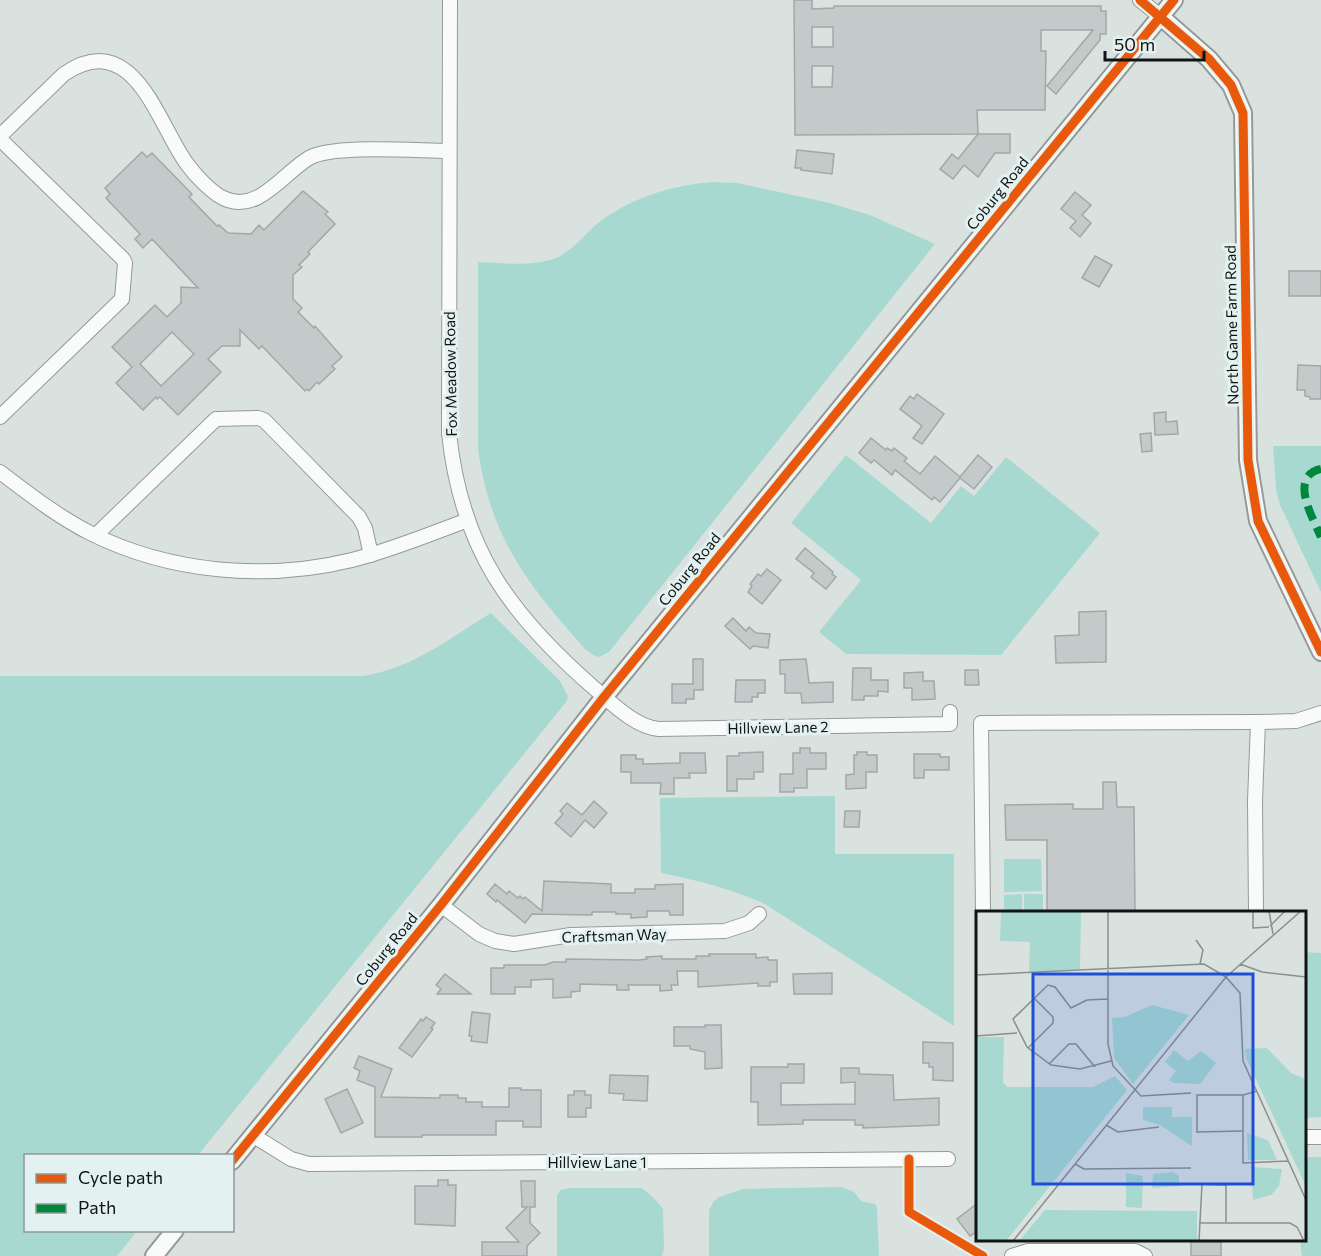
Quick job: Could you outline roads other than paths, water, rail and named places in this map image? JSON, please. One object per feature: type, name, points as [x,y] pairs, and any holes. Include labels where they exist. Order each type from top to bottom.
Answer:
[{"type":"main road","name":"Coburg Road","points":[[234,1159],[441,905],[604,697],[1174,0]]},
{"type":"main road","name":"North Game Farm Road","points":[[1160,16],[1209,59],[1231,85],[1243,113],[1248,460],[1258,521],[1321,652]]},
{"type":"main road","points":[[154,1256],[173,1232]]},
{"type":"street","name":"Fox Meadow Road","points":[[450,0],[449,432],[454,467],[468,520],[492,573],[518,612],[547,644],[604,697]]},
{"type":"street","points":[[1140,0],[1160,16]]},
{"type":"street","points":[[0,417],[120,302],[124,293],[125,263],[123,259],[0,138],[64,74],[72,69],[99,62],[116,66],[136,79],[152,101],[188,165],[219,196],[230,201],[244,201],[263,195],[303,162],[327,152],[449,151]]},
{"type":"street","points":[[96,536],[216,419],[258,418],[264,420],[359,517],[365,528],[371,555]]},
{"type":"street","points":[[0,472],[42,504],[96,536],[162,559],[226,570],[272,571],[334,564],[371,555],[468,520]]},
{"type":"street","name":"Hillview Lane 2","points":[[604,697],[642,725],[659,729],[950,724],[950,712]]},
{"type":"street","points":[[983,911],[981,723],[1296,721],[1321,713]]},
{"type":"street","points":[[1256,911],[1255,801],[1258,722]]},
{"type":"street","name":"Craftsman Way","points":[[441,905],[479,934],[495,941],[514,944],[571,935],[725,932],[749,923],[759,914]]},
{"type":"street","name":"Hillview Lane 1","points":[[254,1136],[291,1159],[309,1164],[948,1159]]},
{"type":"street","points":[[1012,1256],[1028,1251],[1135,1251],[1145,1256]]}]
